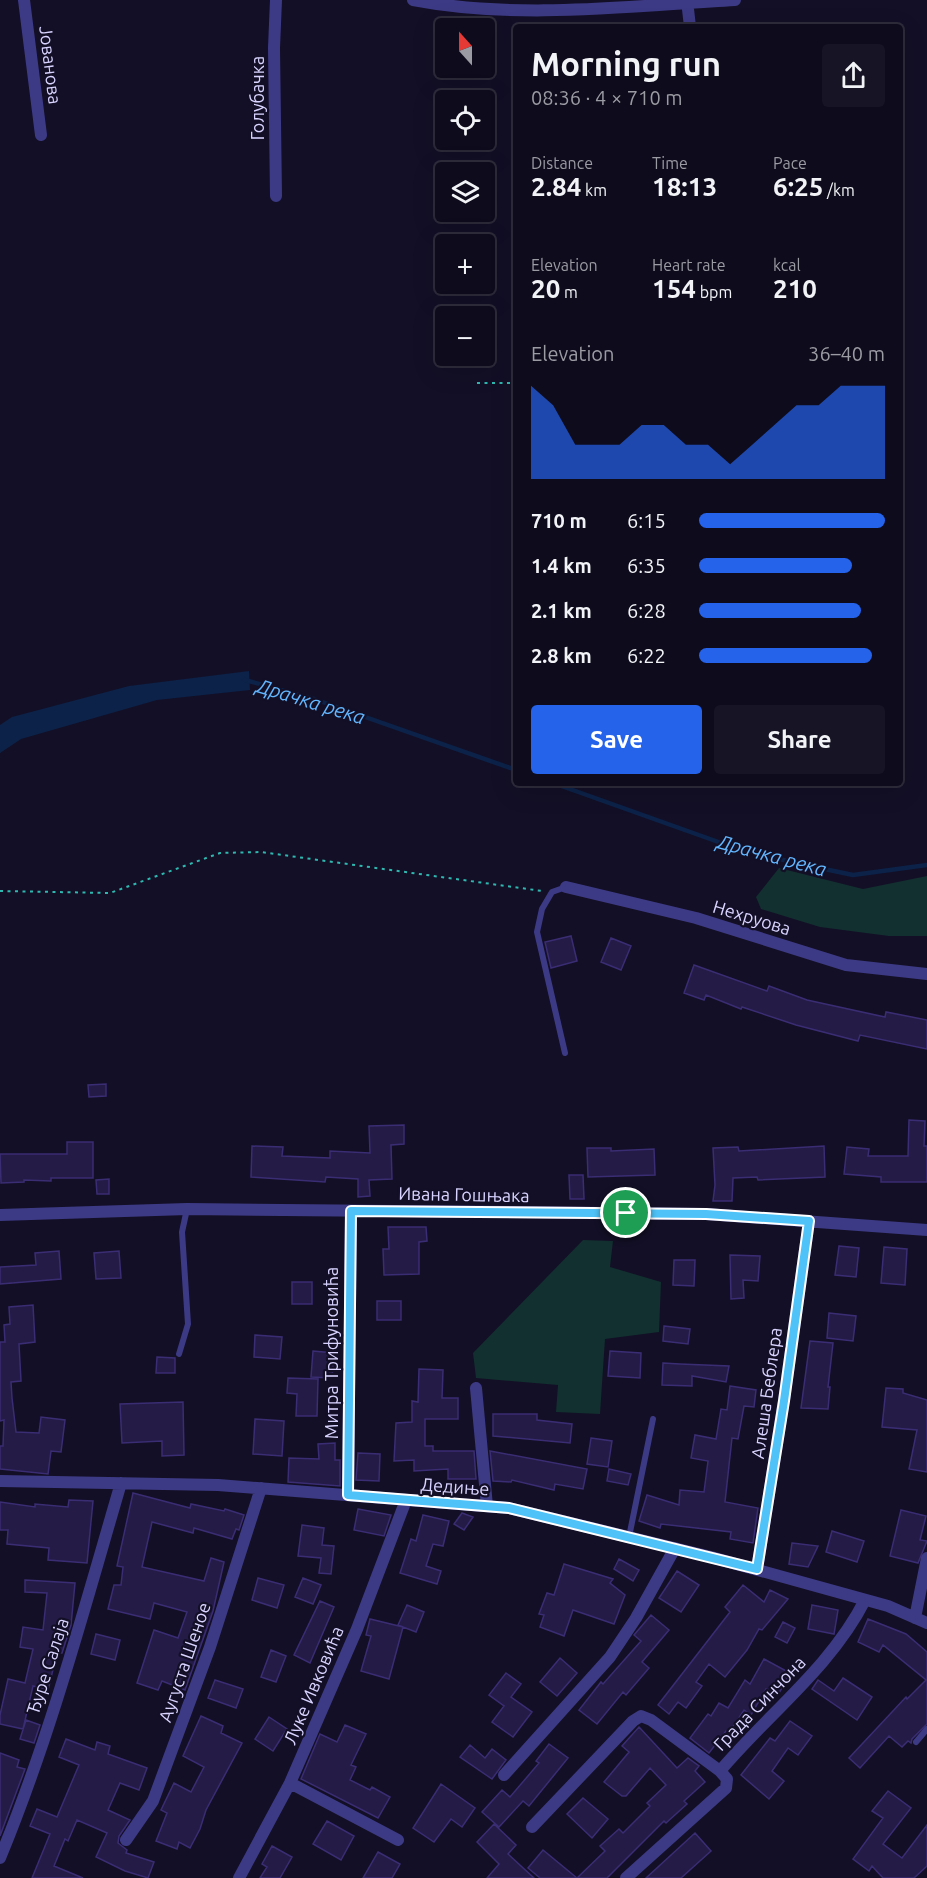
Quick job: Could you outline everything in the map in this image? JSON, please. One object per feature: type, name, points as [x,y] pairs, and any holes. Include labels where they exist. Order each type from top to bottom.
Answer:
[{"type":"street","name":"Јованова","points":[[24,0],[41,135]]},
{"type":"street","name":"Голубачка","points":[[276,0],[274,48],[276,196]]},
{"type":"street","points":[[413,0],[457,8],[533,4],[583,10],[687,1],[735,0]]},
{"type":"street","points":[[687,1],[690,24]]},
{"type":"street","name":"Нехруова","points":[[566,887],[696,918],[846,965],[927,974]]},
{"type":"street","name":"Ивана Гошњака","points":[[0,1215],[187,1209],[706,1214],[927,1230]]},
{"type":"street","name":"Митра Трифуновића","points":[[348,1495],[351,1211]]},
{"type":"street","name":"Алеша Беблера","points":[[757,1569],[784,1401],[809,1221]]},
{"type":"street","points":[[476,1388],[487,1506]]},
{"type":"street","name":"Дедиње","points":[[0,1481],[261,1488],[509,1508],[757,1569],[865,1600],[927,1623]]},
{"type":"street","name":"Ђуре Салаја","points":[[0,1858],[22,1806],[80,1623],[121,1483]]},
{"type":"street","name":"Аугуста Шеное","points":[[126,1840],[153,1801],[210,1647],[261,1488]]},
{"type":"street","name":"Луке Ивковића","points":[[239,1878],[290,1783],[357,1629],[406,1500]]},
{"type":"street","points":[[504,1775],[610,1657],[636,1618],[675,1548]]},
{"type":"street","points":[[915,1618],[927,1558]]},
{"type":"street","name":"Града Синчона","points":[[532,1827],[633,1721],[641,1716],[651,1720],[720,1771],[739,1748],[830,1655],[865,1600]]},
{"type":"street","points":[[627,1878],[726,1788],[727,1779],[720,1771]]},
{"type":"street","points":[[290,1783],[398,1839]]},
{"type":"lane","points":[[565,1053],[537,932],[542,909],[552,892],[566,887]]},
{"type":"lane","points":[[179,1354],[188,1324],[182,1232],[187,1209]]},
{"type":"lane","points":[[629,1537],[653,1419]]},
{"type":"lane","points":[[916,1742],[927,1729]]},
{"type":"path","points":[[477,382],[513,383]]},
{"type":"path","points":[[0,891],[110,893],[220,853],[261,852],[509,888],[552,892]]},
{"type":"green space","points":[[779,868],[863,889],[927,876],[927,936],[889,936],[820,927],[761,909],[756,897]]},
{"type":"green space","points":[[583,1240],[613,1241],[610,1267],[661,1282],[659,1332],[605,1339],[600,1414],[556,1412],[558,1385],[476,1378],[473,1353]]},
{"type":"water","points":[[249,671],[250,690],[157,700],[21,739],[0,753],[0,725],[12,717],[129,686]]},
{"type":"building","points":[[571,936],[577,961],[551,968],[545,942]]},
{"type":"building","points":[[611,938],[631,946],[621,970],[601,962]]},
{"type":"building","points":[[694,965],[767,991],[769,986],[807,1000],[885,1017],[886,1012],[927,1020],[927,1049],[860,1035],[858,1041],[796,1025],[742,1007],[741,1009],[706,995],[704,1000],[684,993]]},
{"type":"building","points":[[106,1084],[106,1096],[89,1097],[88,1085]]},
{"type":"building","points":[[909,1120],[925,1121],[924,1146],[927,1146],[927,1182],[881,1182],[881,1177],[844,1174],[847,1147],[869,1149],[868,1156],[908,1156]]},
{"type":"building","points":[[404,1125],[404,1144],[391,1145],[392,1179],[369,1180],[370,1196],[358,1197],[358,1179],[326,1177],[325,1182],[251,1177],[252,1146],[283,1147],[282,1156],[330,1158],[330,1151],[370,1153],[369,1126]]},
{"type":"building","points":[[67,1142],[93,1142],[93,1178],[51,1178],[51,1181],[24,1180],[24,1182],[1,1183],[0,1154],[67,1154]]},
{"type":"building","points":[[824,1146],[825,1177],[758,1180],[757,1177],[733,1178],[732,1201],[713,1201],[715,1185],[713,1148],[738,1147],[739,1151]]},
{"type":"building","points":[[587,1148],[611,1148],[611,1151],[654,1149],[655,1175],[588,1177]]},
{"type":"building","points":[[569,1175],[583,1175],[584,1199],[570,1199]]},
{"type":"building","points":[[109,1179],[109,1194],[97,1194],[96,1180]]},
{"type":"building","points":[[388,1227],[426,1227],[427,1241],[419,1242],[419,1274],[384,1275],[383,1249],[389,1249]]},
{"type":"building","points":[[839,1246],[859,1248],[856,1277],[835,1275]]},
{"type":"building","points":[[884,1247],[907,1249],[905,1285],[881,1283]]},
{"type":"building","points":[[59,1251],[61,1279],[0,1284],[0,1267],[36,1265],[35,1253]]},
{"type":"building","points":[[119,1251],[121,1278],[96,1279],[94,1253]]},
{"type":"building","points":[[730,1255],[760,1256],[758,1281],[743,1280],[744,1298],[731,1299]]},
{"type":"building","points":[[674,1260],[695,1260],[694,1286],[673,1285]]},
{"type":"building","points":[[292,1282],[312,1282],[312,1304],[292,1304]]},
{"type":"building","points":[[377,1301],[401,1301],[401,1320],[377,1320]]},
{"type":"building","points":[[33,1305],[35,1342],[19,1344],[21,1381],[11,1382],[12,1398],[16,1432],[39,1433],[41,1417],[65,1420],[61,1452],[51,1451],[48,1474],[0,1469],[0,1446],[3,1446],[4,1420],[0,1421],[0,1342],[5,1342],[4,1325],[10,1324],[9,1307]]},
{"type":"building","points":[[829,1313],[856,1316],[853,1341],[827,1338]]},
{"type":"building","points":[[664,1326],[690,1329],[688,1344],[663,1341]]},
{"type":"building","points":[[255,1335],[282,1337],[280,1359],[254,1357]]},
{"type":"building","points":[[810,1341],[833,1343],[828,1409],[801,1408]]},
{"type":"building","points":[[313,1351],[334,1353],[332,1378],[311,1377]]},
{"type":"building","points":[[610,1351],[641,1353],[640,1378],[608,1376]]},
{"type":"building","points":[[157,1357],[175,1358],[175,1373],[156,1373]]},
{"type":"building","points":[[663,1363],[729,1366],[726,1382],[692,1376],[692,1386],[662,1385]]},
{"type":"building","points":[[419,1369],[443,1370],[442,1398],[458,1398],[458,1419],[425,1419],[425,1446],[433,1446],[433,1451],[474,1451],[476,1479],[448,1479],[448,1469],[414,1471],[414,1460],[394,1461],[396,1423],[412,1422],[412,1401],[418,1402]]},
{"type":"building","points":[[288,1378],[318,1379],[317,1416],[296,1416],[297,1394],[287,1393]]},
{"type":"building","points":[[730,1386],[756,1390],[754,1407],[744,1406],[738,1439],[732,1438],[725,1502],[758,1508],[753,1543],[730,1539],[731,1532],[661,1524],[660,1528],[639,1521],[647,1495],[679,1505],[680,1490],[704,1492],[708,1461],[691,1458],[695,1435],[716,1439],[721,1409],[727,1410]]},
{"type":"building","points":[[886,1388],[903,1389],[903,1393],[927,1400],[927,1472],[909,1469],[917,1430],[882,1427]]},
{"type":"building","points":[[183,1402],[184,1455],[162,1456],[162,1441],[122,1443],[120,1404]]},
{"type":"building","points":[[493,1414],[537,1414],[537,1420],[572,1424],[570,1443],[493,1436]]},
{"type":"building","points":[[255,1419],[284,1421],[282,1456],[253,1454]]},
{"type":"building","points":[[591,1438],[612,1441],[608,1467],[587,1464]]},
{"type":"building","points":[[335,1443],[335,1460],[340,1460],[340,1486],[288,1482],[289,1458],[319,1459],[318,1444]]},
{"type":"building","points":[[490,1451],[587,1469],[583,1489],[555,1484],[554,1490],[512,1480],[511,1482],[493,1481]]},
{"type":"building","points":[[358,1453],[380,1454],[379,1481],[356,1480]]},
{"type":"building","points":[[609,1469],[631,1474],[628,1485],[607,1481]]},
{"type":"building","points":[[133,1493],[190,1508],[191,1504],[224,1511],[225,1509],[244,1515],[239,1530],[236,1529],[232,1539],[194,1528],[193,1533],[152,1522],[142,1567],[204,1581],[211,1558],[224,1562],[213,1611],[185,1690],[162,1681],[158,1690],[137,1683],[154,1630],[178,1638],[187,1612],[154,1603],[150,1619],[108,1609],[114,1585],[121,1585],[123,1567],[117,1566]]},
{"type":"building","points":[[69,1500],[93,1501],[87,1563],[48,1560],[49,1548],[7,1544],[8,1530],[0,1530],[0,1502],[35,1507],[35,1504],[68,1507]]},
{"type":"building","points":[[358,1509],[391,1515],[384,1536],[354,1530]]},
{"type":"building","points":[[901,1510],[926,1516],[920,1540],[927,1541],[918,1563],[890,1556]]},
{"type":"building","points":[[462,1513],[473,1517],[464,1530],[454,1524]]},
{"type":"building","points":[[423,1515],[449,1521],[443,1546],[433,1544],[426,1566],[441,1571],[437,1584],[400,1573],[411,1539],[416,1541]]},
{"type":"building","points":[[302,1525],[324,1528],[322,1545],[334,1546],[331,1574],[319,1573],[321,1558],[298,1556]]},
{"type":"building","points":[[832,1531],[864,1541],[857,1562],[826,1552]]},
{"type":"building","points":[[792,1543],[818,1546],[808,1567],[789,1564]]},
{"type":"building","points":[[619,1559],[639,1570],[633,1581],[614,1569]]},
{"type":"building","points":[[564,1564],[613,1579],[610,1583],[625,1595],[614,1624],[573,1610],[564,1636],[540,1627],[544,1615],[539,1614],[547,1593],[554,1595]]},
{"type":"building","points":[[677,1571],[699,1585],[681,1612],[659,1598]]},
{"type":"building","points":[[258,1578],[284,1585],[277,1608],[252,1600]]},
{"type":"building","points":[[303,1578],[321,1585],[313,1604],[295,1597]]},
{"type":"building","points":[[25,1580],[75,1583],[71,1625],[62,1653],[57,1653],[48,1690],[33,1686],[23,1729],[0,1724],[0,1715],[8,1679],[25,1683],[33,1649],[20,1647],[23,1627],[43,1630],[47,1593],[25,1592]]},
{"type":"building","points":[[743,1585],[764,1602],[770,1590],[788,1599],[762,1630],[759,1629],[747,1650],[725,1677],[709,1664],[696,1682],[702,1686],[686,1708],[678,1702],[669,1714],[658,1705],[730,1612],[725,1607]]},
{"type":"building","points":[[320,1601],[334,1607],[310,1663],[294,1655]]},
{"type":"building","points":[[407,1605],[424,1612],[416,1632],[398,1625]]},
{"type":"building","points":[[812,1605],[838,1610],[834,1634],[808,1629]]},
{"type":"building","points":[[651,1615],[669,1630],[642,1662],[649,1668],[626,1695],[623,1692],[597,1724],[579,1710],[601,1682],[603,1684],[641,1641],[634,1635]]},
{"type":"building","points":[[370,1619],[403,1627],[389,1679],[361,1671],[371,1636],[366,1635]]},
{"type":"building","points":[[868,1619],[906,1634],[927,1652],[927,1724],[912,1739],[911,1743],[908,1741],[902,1747],[889,1736],[860,1768],[849,1758],[906,1697],[907,1699],[926,1680],[883,1645],[879,1652],[858,1642]]},
{"type":"building","points":[[783,1622],[795,1628],[787,1643],[775,1637]]},
{"type":"building","points":[[96,1634],[120,1640],[115,1660],[91,1654]]},
{"type":"building","points":[[271,1650],[286,1656],[276,1682],[261,1677]]},
{"type":"building","points":[[560,1658],[577,1673],[557,1696],[540,1682]]},
{"type":"building","points":[[764,1659],[790,1673],[778,1695],[766,1689],[751,1715],[744,1710],[729,1733],[726,1731],[709,1753],[690,1738],[708,1714],[711,1716],[719,1703],[728,1708],[745,1680],[750,1684]]},
{"type":"building","points":[[506,1673],[521,1684],[511,1697],[532,1712],[513,1737],[492,1722],[504,1706],[489,1695]]},
{"type":"building","points":[[843,1678],[872,1697],[857,1720],[812,1689],[818,1680],[834,1691]]},
{"type":"building","points":[[215,1680],[243,1689],[236,1708],[208,1698]]},
{"type":"building","points":[[201,1716],[223,1726],[221,1733],[242,1743],[206,1810],[200,1829],[190,1848],[179,1842],[177,1849],[156,1841],[167,1813],[161,1810],[174,1783],[191,1792],[204,1767],[183,1756]]},
{"type":"building","points":[[269,1717],[287,1729],[273,1751],[255,1739]]},
{"type":"building","points":[[26,1720],[40,1725],[34,1743],[20,1739]]},
{"type":"building","points":[[790,1721],[812,1736],[798,1755],[788,1748],[772,1771],[784,1781],[769,1799],[741,1775],[770,1738],[775,1741]]},
{"type":"building","points":[[345,1725],[366,1734],[351,1765],[356,1767],[350,1780],[370,1790],[372,1787],[390,1797],[378,1818],[301,1779],[320,1734],[337,1742]]},
{"type":"building","points":[[639,1727],[677,1768],[688,1758],[699,1766],[695,1771],[705,1782],[684,1801],[687,1804],[666,1823],[664,1821],[607,1878],[577,1878],[605,1851],[600,1846],[619,1829],[623,1833],[650,1806],[647,1803],[666,1785],[650,1768],[626,1796],[622,1796],[604,1782],[629,1752],[622,1746]]},
{"type":"building","points":[[66,1739],[95,1750],[97,1742],[110,1746],[108,1754],[147,1768],[139,1790],[120,1783],[108,1810],[130,1820],[119,1836],[118,1843],[127,1850],[126,1853],[154,1862],[148,1878],[125,1871],[96,1857],[107,1833],[77,1820],[68,1841],[65,1839],[54,1866],[83,1878],[32,1878],[50,1834],[30,1826],[37,1809],[57,1817],[79,1765],[59,1757]]},
{"type":"building","points":[[549,1744],[568,1758],[529,1806],[523,1801],[499,1827],[482,1812],[502,1790],[510,1797],[539,1763],[536,1761]]},
{"type":"building","points":[[470,1745],[485,1758],[492,1749],[506,1760],[492,1779],[460,1757]]},
{"type":"building","points":[[0,1753],[19,1760],[17,1767],[25,1769],[0,1836]]},
{"type":"building","points":[[441,1784],[475,1808],[462,1827],[451,1819],[434,1842],[413,1828]]},
{"type":"building","points":[[888,1791],[911,1808],[883,1844],[902,1858],[927,1825],[927,1866],[914,1878],[883,1878],[872,1866],[869,1871],[853,1859],[883,1818],[872,1811]]},
{"type":"building","points":[[583,1798],[608,1819],[592,1838],[567,1814]]},
{"type":"building","points":[[327,1821],[354,1836],[341,1860],[313,1844]]},
{"type":"building","points":[[494,1824],[516,1845],[508,1854],[534,1878],[487,1878],[499,1864],[477,1842]]},
{"type":"building","points":[[695,1833],[711,1851],[681,1878],[646,1878]]},
{"type":"building","points":[[272,1846],[292,1857],[280,1878],[260,1878],[267,1867],[262,1864]]},
{"type":"building","points":[[543,1850],[577,1878],[540,1878],[528,1868]]},
{"type":"building","points":[[378,1852],[400,1864],[392,1878],[363,1878]]},
{"type":"waterway","name":"Драчка река","points":[[245,680],[314,699],[513,769]]},
{"type":"waterway","name":"Драчка река","points":[[561,786],[724,844],[791,862],[853,875],[927,865]]},
{"type":"route","points":[[351,1211],[626,1213],[706,1214],[809,1221],[784,1401],[757,1569],[509,1508],[348,1495],[351,1211]]}]
